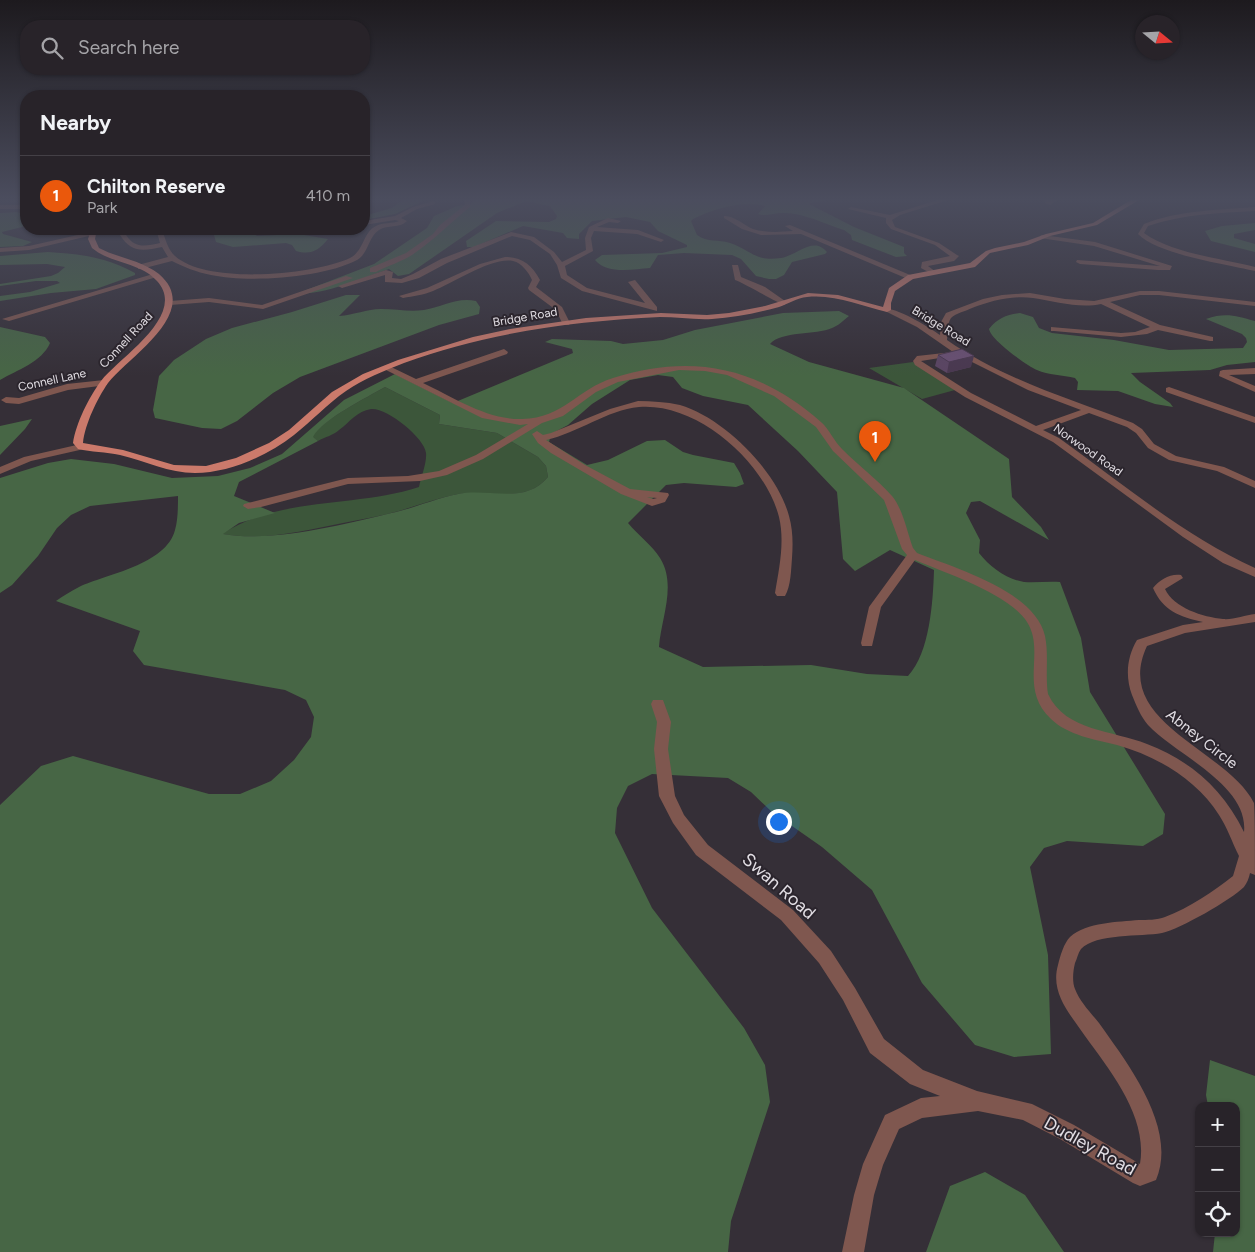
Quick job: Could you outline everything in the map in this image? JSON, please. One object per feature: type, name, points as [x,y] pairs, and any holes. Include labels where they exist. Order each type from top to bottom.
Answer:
[{"type":"main road","name":"Connell Road","points":[[80,447],[78,434],[104,383],[160,325],[170,303],[167,290],[156,276],[141,267],[119,258]]},
{"type":"main road","points":[[887,310],[887,303],[892,290],[911,277],[972,265],[980,258]]},
{"type":"main road","name":"Bridge Road","points":[[80,447],[113,451],[180,469],[206,469],[240,460],[280,441],[334,394],[354,382],[386,368],[458,343],[566,323],[664,315],[716,316],[764,308],[806,295],[825,295],[887,310]]},
{"type":"street","points":[[141,267],[171,258]]},
{"type":"street","points":[[173,258],[203,272],[233,276],[286,274],[319,269],[355,258]]},
{"type":"street","points":[[170,303],[209,300],[263,307],[374,270],[399,258]]},
{"type":"street","points":[[342,286],[386,272],[390,274],[387,277],[388,280],[402,281],[432,269],[450,258]]},
{"type":"street","points":[[556,258],[561,265],[564,276],[588,292],[639,302],[664,315]]},
{"type":"street","points":[[561,265],[575,258]]},
{"type":"street","points":[[865,258],[911,277]]},
{"type":"street","points":[[932,272],[924,266],[925,264],[952,258]]},
{"type":"street","points":[[1080,262],[1168,268],[1168,266],[1143,258]]},
{"type":"street","points":[[1213,258],[1255,269]]},
{"type":"street","points":[[403,296],[430,291],[486,265],[513,259],[520,262],[534,276],[536,280],[532,288],[559,309],[566,323]]},
{"type":"street","points":[[735,267],[738,278],[762,289],[782,303]]},
{"type":"street","points":[[6,319],[156,276]]},
{"type":"street","points":[[632,282],[654,309]]},
{"type":"street","points":[[943,342],[945,322],[949,315],[983,301],[1002,297],[1030,295],[1079,303],[1104,302],[1140,293],[1159,293],[1255,304]]},
{"type":"street","points":[[1104,302],[1157,327],[1210,340]]},
{"type":"street","name":"Bridge Road","points":[[887,310],[920,325],[962,354],[994,368],[1031,388],[1130,425],[1139,430],[1151,446],[1173,458],[1220,469],[1255,485]]},
{"type":"street","points":[[1054,329],[1124,334],[1142,333],[1157,327]]},
{"type":"street","points":[[416,382],[504,352]]},
{"type":"street","name":"Norwood Road","points":[[962,354],[920,358],[917,361],[918,364],[968,395],[1056,440],[1187,535],[1234,564],[1255,573]]},
{"type":"street","points":[[248,506],[268,503],[346,482],[442,474],[480,458],[541,420],[569,409],[603,385],[628,376],[679,367],[705,368],[729,373],[756,383],[791,403],[819,425],[836,450],[888,498],[894,509],[908,549],[913,556],[1006,597],[1024,609],[1034,623],[1038,637],[1041,695],[1046,706],[1060,719],[1072,726],[1141,747],[1176,765],[1200,782],[1224,809],[1251,862]]},
{"type":"street","points":[[386,368],[493,418],[520,422],[541,420]]},
{"type":"street","points":[[1255,371],[1223,373],[1223,376],[1255,389]]},
{"type":"street","name":"Connell Lane","points":[[6,400],[19,400],[68,387],[104,383]]},
{"type":"street","points":[[1169,390],[1255,420]]},
{"type":"street","points":[[542,438],[606,413],[638,404],[671,406],[687,410],[708,421],[752,461],[777,499],[785,520],[786,540],[781,593]]},
{"type":"street","points":[[1036,429],[1089,410]]},
{"type":"street","points":[[541,420],[536,427],[537,435],[542,438],[542,441],[583,470],[625,492]]},
{"type":"street","points":[[0,471],[28,459],[80,447]]},
{"type":"street","points":[[867,643],[875,607],[913,556]]},
{"type":"street","points":[[1177,578],[1166,582],[1159,588],[1168,604],[1180,612],[1226,622]]},
{"type":"street","name":"Abney Circle","points":[[1251,862],[1252,822],[1245,800],[1232,783],[1154,722],[1143,707],[1133,680],[1133,667],[1142,643],[1183,629],[1255,618]]},
{"type":"street","name":"Swan Road","points":[[658,704],[664,722],[661,749],[667,796],[678,819],[702,850],[787,915],[825,957],[849,994],[877,1046],[917,1077],[978,1101]]},
{"type":"street","name":"Dudley Road","points":[[854,1252],[864,1195],[873,1164],[892,1122],[921,1108],[978,1101],[1025,1111],[1067,1132],[1140,1176],[1149,1173],[1153,1162],[1151,1135],[1134,1094],[1110,1054],[1074,1004],[1065,986],[1067,961],[1076,943],[1100,932],[1166,925],[1240,880],[1251,862]]},
{"type":"green space","points":[[0,258],[96,258],[114,263],[135,273],[135,275],[96,289],[51,293],[0,301],[0,296],[30,292],[60,283],[57,281],[36,281],[0,286],[0,284],[51,276],[65,267],[47,264],[0,265]]},
{"type":"green space","points":[[382,258],[431,258],[409,274],[398,276],[389,269],[332,289],[296,294],[374,264]]},
{"type":"green space","points":[[597,258],[656,258],[650,268],[629,270],[607,268],[595,260]]},
{"type":"green space","points":[[807,258],[792,262],[784,275],[776,279],[756,276],[741,259]]},
{"type":"green space","points":[[346,295],[360,295],[339,316],[376,309],[424,310],[462,300],[476,301],[480,307],[479,314],[439,325],[300,377],[273,393],[237,421],[221,429],[202,428],[155,418],[153,410],[159,376],[174,360],[206,339],[232,328]]},
{"type":"green space","points":[[839,311],[849,316],[832,328],[782,337],[770,344],[809,362],[904,388],[1009,459],[1012,497],[1041,527],[1049,540],[980,501],[971,502],[966,513],[980,540],[979,553],[993,568],[1011,578],[1024,582],[1060,582],[1081,638],[1090,692],[1165,814],[1163,834],[1143,846],[1067,841],[1044,848],[1030,867],[1048,955],[1051,1054],[1014,1057],[975,1045],[922,983],[872,890],[822,847],[772,812],[751,792],[728,778],[652,774],[628,786],[617,808],[615,833],[652,908],[744,1028],[765,1065],[770,1102],[731,1221],[728,1252],[0,1252],[0,805],[41,766],[73,756],[209,794],[240,794],[271,781],[294,760],[311,737],[314,717],[306,700],[285,690],[144,665],[133,651],[140,631],[56,601],[79,587],[134,567],[160,552],[169,542],[175,530],[178,496],[90,506],[71,515],[57,528],[38,556],[12,585],[0,593],[0,478],[48,463],[71,459],[114,464],[172,478],[218,476],[250,468],[282,454],[344,400],[395,374],[453,403],[573,353],[572,349],[545,342],[552,339],[611,341],[623,344],[663,340],[695,330],[783,313]],"holes":[[[658,375],[673,377],[682,388],[703,396],[748,405],[798,451],[837,492],[843,559],[855,571],[890,550],[934,570],[933,596],[926,641],[915,666],[908,676],[867,674],[811,665],[703,667],[659,647],[668,590],[665,568],[657,553],[628,523],[666,485],[684,483],[736,487],[744,484],[740,473],[734,463],[683,452],[665,440],[647,441],[608,460],[587,465],[549,442],[551,434],[568,425],[592,404],[630,380]],[[385,387],[440,415],[439,424],[497,433],[538,457],[546,466],[548,477],[539,486],[529,491],[506,494],[458,494],[396,512],[309,531],[264,536],[223,534],[239,523],[275,513],[234,496],[239,482],[318,441],[313,437],[325,423]]]},
{"type":"green space","points":[[1020,313],[1033,317],[1039,328],[1052,333],[1114,340],[1169,350],[1243,348],[1247,342],[1242,334],[1206,319],[1225,315],[1236,316],[1255,321],[1255,362],[1227,365],[1210,370],[1131,373],[1173,407],[1155,404],[1118,391],[1077,390],[1078,382],[1075,378],[1037,370],[1010,352],[991,334],[989,329],[992,325],[1006,316]]},
{"type":"green space","points":[[0,327],[45,337],[50,343],[46,350],[35,360],[0,380]]},
{"type":"green space","points":[[913,362],[955,390],[922,399],[869,368]]},
{"type":"green space","points":[[385,387],[440,415],[439,424],[497,433],[538,457],[546,466],[548,477],[539,486],[529,491],[506,494],[458,494],[399,511],[298,532],[268,536],[222,534],[244,522],[293,508],[369,498],[419,487],[426,461],[424,447],[412,432],[386,413],[378,410],[366,410],[358,414],[332,435],[318,441],[312,437],[317,430],[335,416]]},
{"type":"green space","points":[[32,419],[25,429],[0,455],[0,426]]},
{"type":"green space","points":[[1210,1060],[1255,1076],[1255,1252],[1213,1252],[1215,1237],[1240,1237],[1240,1102],[1207,1102],[1206,1095]]},
{"type":"green space","points":[[985,1172],[1025,1195],[1064,1252],[926,1252],[950,1186]]},
{"type":"building","points":[[962,349],[974,356],[949,362],[938,355]]},
{"type":"place","name":"Chilton Reserve","points":[[875,462]]}]
